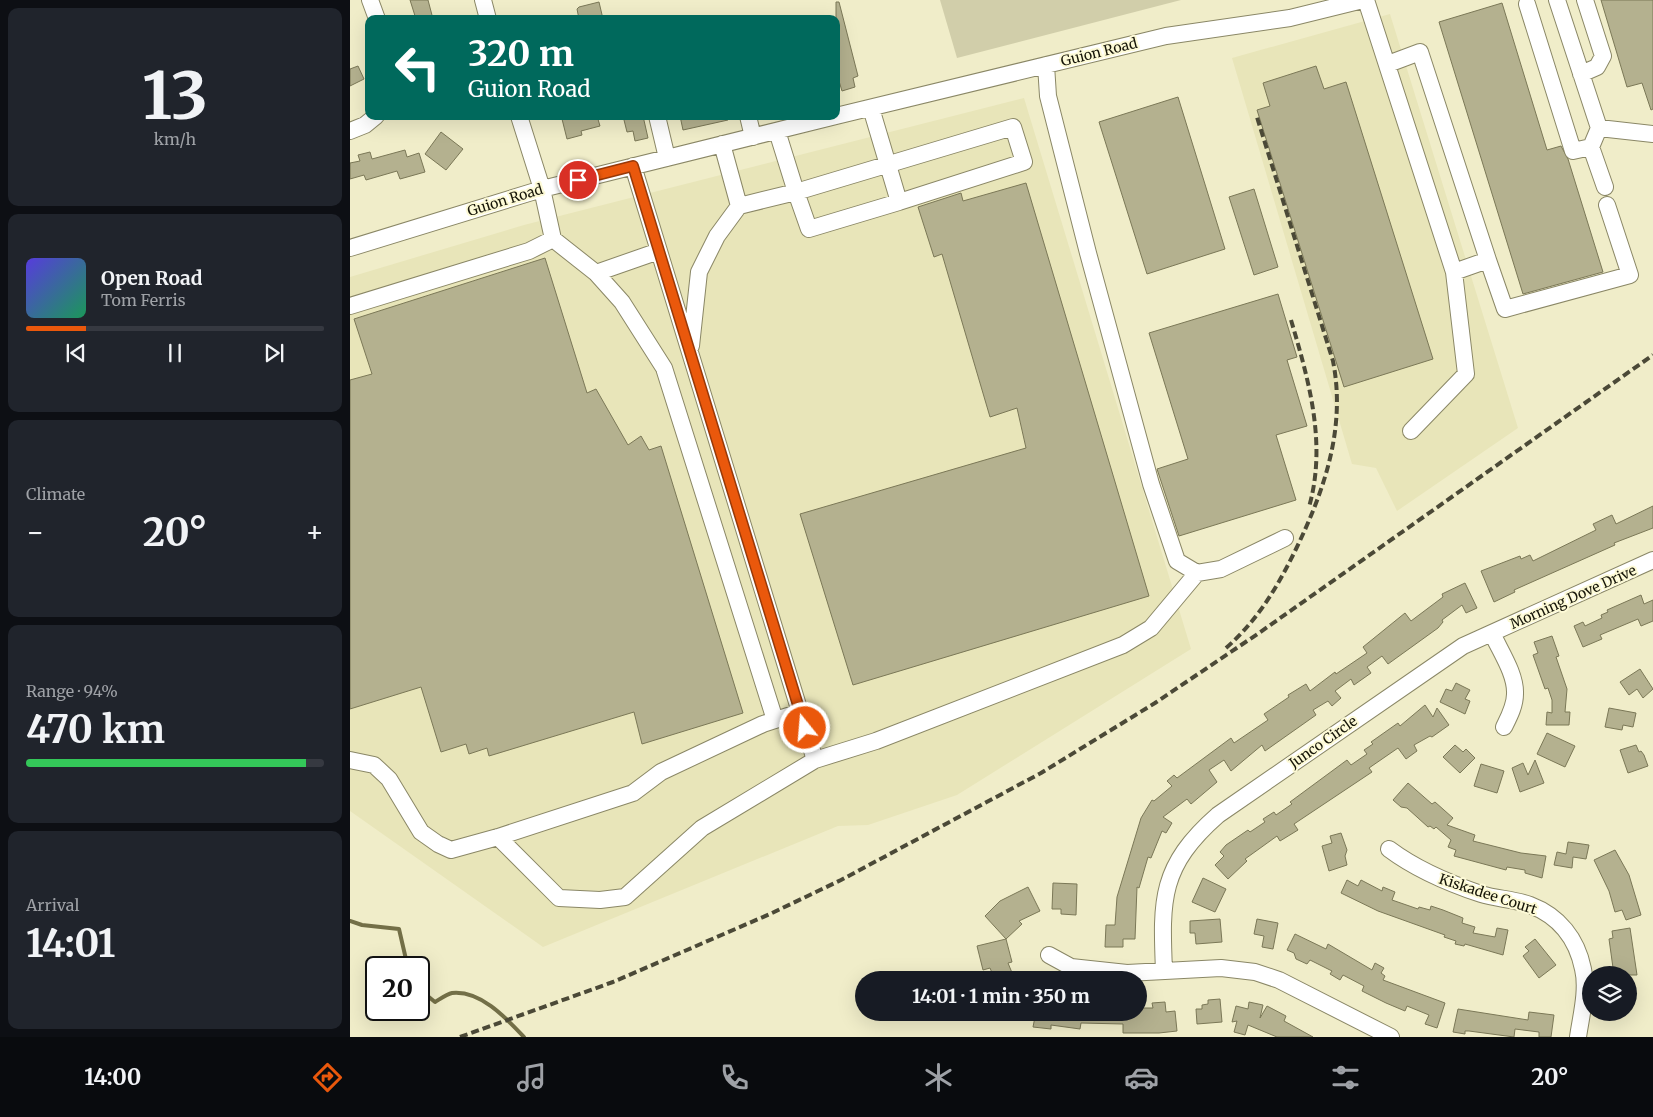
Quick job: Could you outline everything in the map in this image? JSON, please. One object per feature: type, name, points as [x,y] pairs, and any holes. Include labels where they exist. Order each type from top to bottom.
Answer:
[{"type":"street","points":[[370,0],[376,15]]},
{"type":"street","points":[[482,0],[487,15]]},
{"type":"street","points":[[1364,0],[1388,64],[1454,272],[1466,374],[1410,431]]},
{"type":"street","name":"Guion Road","points":[[840,115],[1166,36],[1290,18],[1364,0]]},
{"type":"street","points":[[1557,0],[1599,128],[1591,147],[1604,187]]},
{"type":"street","points":[[1581,74],[1597,67],[1603,56],[1585,0]]},
{"type":"street","points":[[1527,4],[1573,151],[1591,147]]},
{"type":"street","points":[[1388,64],[1420,52],[1505,309],[1630,275],[1607,205]]},
{"type":"street","points":[[1046,64],[1048,96],[1088,254],[1151,484],[1177,561],[1197,573],[1221,569],[1285,538]]},
{"type":"street","points":[[871,108],[899,202]]},
{"type":"street","points":[[350,131],[365,125],[371,120]]},
{"type":"street","points":[[520,120],[542,189],[553,239],[596,273],[622,302],[664,368],[775,720]]},
{"type":"street","points":[[658,120],[668,158]]},
{"type":"street","points":[[749,120],[753,137]]},
{"type":"street","name":"Guion Road","points":[[350,248],[542,189],[820,120]]},
{"type":"street","points":[[690,354],[699,272],[717,236],[740,206],[796,192],[1013,127],[1024,162],[812,229],[807,228],[796,192],[777,131]]},
{"type":"street","points":[[1599,128],[1653,134]]},
{"type":"street","points":[[722,144],[740,206]]},
{"type":"street","points":[[633,166],[815,760]]},
{"type":"street","points":[[350,306],[528,251],[553,239]]},
{"type":"street","points":[[596,273],[659,251]]},
{"type":"street","points":[[1454,272],[1488,260]]},
{"type":"street","name":"Morning Dove Drive","points":[[1492,633],[1653,560]]},
{"type":"street","points":[[498,837],[559,898],[600,900],[625,897],[702,828],[815,760],[876,741],[1123,645],[1151,628],[1197,573]]},
{"type":"street","points":[[1492,633],[1511,674],[1516,693],[1504,727]]},
{"type":"street","name":"Junco Circle","points":[[1164,971],[1161,918],[1166,889],[1178,861],[1197,833],[1218,815],[1463,646],[1492,633]]},
{"type":"street","points":[[350,760],[374,765],[389,779],[421,832],[438,844],[452,850],[633,793],[661,772],[775,720],[800,712]]},
{"type":"street","name":"Kiskadee Court","points":[[1389,849],[1427,874],[1483,895],[1529,905],[1558,922],[1569,934],[1584,970],[1584,995],[1578,1037]]},
{"type":"street","points":[[1049,955],[1071,967],[1127,973],[1221,968],[1256,972],[1278,980],[1391,1037]]},
{"type":"shaded area","points":[[940,0],[1181,0],[957,58]]},
{"type":"shaded area","points":[[1390,14],[1518,428],[1397,511],[1376,468],[1352,464],[1232,58]]},
{"type":"shaded area","points":[[1024,98],[1191,649],[957,795],[868,825],[838,826],[543,947],[350,811],[350,277],[524,225]]},
{"type":"building","points":[[410,0],[428,0],[432,15],[415,15]]},
{"type":"building","points":[[1601,0],[1653,0],[1653,109],[1651,110],[1642,83],[1627,87]]},
{"type":"building","points":[[599,2],[602,15],[578,15],[577,9]]},
{"type":"building","points":[[836,2],[839,2],[858,76],[853,78],[855,87],[842,91],[840,84],[840,15],[836,15]]},
{"type":"building","points":[[1502,3],[1547,150],[1561,146],[1568,159],[1603,272],[1523,294],[1439,22]]},
{"type":"building","points":[[358,66],[364,79],[350,86],[350,69]]},
{"type":"building","points":[[1316,66],[1324,89],[1346,82],[1433,359],[1344,387],[1257,110],[1270,106],[1263,83]]},
{"type":"building","points":[[1178,97],[1225,249],[1147,274],[1099,122]]},
{"type":"building","points":[[562,120],[598,120],[600,126],[581,131],[582,135],[567,139]]},
{"type":"building","points":[[624,120],[644,120],[648,138],[635,141],[633,131],[627,132]]},
{"type":"building","points":[[681,120],[728,120],[683,130]]},
{"type":"building","points":[[441,132],[463,149],[446,170],[425,154]]},
{"type":"building","points":[[405,150],[407,157],[419,153],[425,172],[400,179],[397,171],[366,180],[364,175],[350,179],[350,163],[360,161],[358,155],[370,152],[372,159]]},
{"type":"building","points":[[1026,183],[1149,596],[853,685],[800,514],[1026,448],[1017,408],[990,417],[942,254],[934,257],[918,207],[961,193],[963,201]]},
{"type":"building","points":[[1254,189],[1278,267],[1254,275],[1229,197]]},
{"type":"building","points":[[545,258],[587,393],[596,389],[628,445],[641,436],[649,450],[661,446],[743,713],[642,744],[634,712],[489,756],[487,748],[469,754],[466,744],[441,752],[421,687],[350,709],[350,380],[372,374],[354,319]]},
{"type":"building","points":[[1278,294],[1297,357],[1287,360],[1307,426],[1276,435],[1296,500],[1179,536],[1157,469],[1188,459],[1149,333]]},
{"type":"building","points":[[1653,506],[1653,528],[1614,543],[1615,545],[1514,590],[1515,592],[1494,602],[1481,571],[1520,556],[1521,559],[1530,555],[1533,561],[1596,530],[1593,524],[1612,515],[1616,524]]},
{"type":"building","points":[[1465,583],[1477,608],[1466,613],[1462,605],[1442,620],[1443,622],[1438,628],[1388,664],[1382,656],[1367,667],[1371,673],[1354,685],[1351,679],[1335,691],[1341,698],[1332,706],[1328,701],[1313,710],[1316,715],[1265,751],[1262,745],[1231,771],[1224,760],[1209,770],[1217,782],[1191,804],[1187,799],[1163,817],[1172,823],[1166,833],[1162,831],[1151,858],[1148,857],[1139,888],[1137,887],[1135,939],[1123,939],[1123,947],[1105,947],[1106,925],[1115,925],[1117,897],[1141,818],[1152,800],[1154,801],[1172,786],[1167,781],[1174,775],[1177,778],[1231,738],[1234,743],[1268,720],[1264,714],[1289,697],[1288,695],[1306,684],[1310,691],[1335,672],[1336,674],[1367,653],[1363,647],[1405,613],[1411,621],[1443,597],[1442,594]]},
{"type":"building","points":[[1641,595],[1644,604],[1653,600],[1653,621],[1641,626],[1638,619],[1600,635],[1602,639],[1583,647],[1574,626],[1583,622],[1585,626],[1602,618],[1601,615],[1608,612],[1607,610]]},
{"type":"building","points":[[1552,636],[1559,656],[1556,657],[1567,689],[1565,712],[1570,712],[1569,725],[1546,725],[1547,712],[1552,713],[1552,700],[1548,688],[1545,689],[1533,655],[1538,653],[1534,642]]},
{"type":"building","points":[[1640,669],[1653,689],[1643,698],[1637,689],[1629,695],[1620,682]]},
{"type":"building","points":[[1456,683],[1470,690],[1465,699],[1470,701],[1465,714],[1440,702],[1446,689],[1452,691]]},
{"type":"building","points":[[1425,705],[1433,717],[1437,708],[1449,725],[1432,737],[1430,736],[1414,745],[1417,751],[1406,759],[1398,748],[1369,768],[1372,772],[1294,824],[1298,830],[1280,841],[1277,836],[1245,859],[1247,861],[1228,879],[1215,865],[1224,856],[1220,852],[1226,845],[1248,830],[1250,832],[1265,822],[1263,819],[1274,812],[1276,815],[1292,804],[1290,802],[1347,760],[1351,765],[1367,754],[1364,750],[1373,744],[1371,742],[1398,723],[1400,726]]},
{"type":"building","points":[[1609,708],[1636,713],[1633,727],[1623,725],[1622,730],[1605,727]]},
{"type":"building","points":[[1547,733],[1575,746],[1565,767],[1537,754]]},
{"type":"building","points":[[1455,745],[1463,752],[1466,749],[1475,758],[1460,773],[1443,757]]},
{"type":"building","points":[[1636,745],[1639,752],[1641,751],[1644,755],[1648,766],[1628,773],[1620,750]]},
{"type":"building","points":[[1535,760],[1544,783],[1520,792],[1512,768],[1523,763],[1528,775]]},
{"type":"building","points":[[1481,764],[1504,771],[1497,793],[1474,786]]},
{"type":"building","points":[[1408,783],[1432,804],[1435,802],[1453,818],[1447,825],[1475,835],[1473,841],[1521,853],[1546,856],[1542,878],[1525,873],[1525,870],[1507,867],[1506,870],[1454,856],[1456,850],[1448,847],[1451,840],[1436,827],[1434,829],[1430,826],[1428,827],[1407,808],[1401,807],[1393,800]]},
{"type":"building","points":[[1341,833],[1347,850],[1345,856],[1347,865],[1329,871],[1322,846],[1332,843],[1330,836]]},
{"type":"building","points":[[1568,842],[1589,845],[1586,859],[1573,857],[1572,868],[1554,865],[1557,852],[1566,854]]},
{"type":"building","points":[[1615,850],[1629,875],[1641,915],[1626,920],[1622,910],[1615,912],[1609,891],[1594,860]]},
{"type":"building","points":[[1203,878],[1226,889],[1215,912],[1192,902]]},
{"type":"building","points":[[1347,880],[1358,886],[1361,880],[1382,891],[1383,887],[1395,892],[1392,900],[1418,909],[1419,907],[1430,910],[1431,906],[1463,918],[1462,923],[1475,927],[1473,933],[1495,937],[1497,928],[1508,930],[1503,955],[1465,944],[1464,946],[1455,944],[1456,941],[1444,937],[1445,935],[1378,911],[1341,893]]},
{"type":"building","points":[[1053,883],[1077,884],[1076,915],[1061,914],[1061,909],[1052,909]]},
{"type":"building","points":[[1028,887],[1040,911],[1019,921],[1022,924],[1006,939],[985,916],[1000,901]]},
{"type":"building","points":[[1220,919],[1222,942],[1196,944],[1195,933],[1190,933],[1190,921]]},
{"type":"building","points":[[1257,919],[1278,923],[1273,949],[1262,947],[1264,936],[1254,934]]},
{"type":"building","points":[[1630,928],[1636,966],[1613,966],[1609,939],[1613,938],[1612,931]]},
{"type":"building","points":[[1295,934],[1326,949],[1328,944],[1372,970],[1375,963],[1384,968],[1381,973],[1385,976],[1383,980],[1445,1003],[1437,1028],[1425,1024],[1429,1015],[1407,1006],[1405,1011],[1386,1003],[1362,991],[1364,986],[1343,975],[1340,980],[1330,974],[1332,971],[1310,960],[1307,964],[1296,959],[1294,953],[1287,950]]},
{"type":"building","points":[[1006,939],[1012,962],[1008,963],[1011,971],[991,971],[990,968],[983,970],[977,946]]},
{"type":"building","points":[[1535,939],[1556,965],[1539,978],[1523,956],[1529,951],[1525,947]]},
{"type":"building","points":[[1220,999],[1222,1022],[1197,1024],[1196,1009],[1202,1009],[1202,1005],[1208,1004],[1208,1000]]},
{"type":"building","points":[[1165,1002],[1166,1012],[1175,1011],[1177,1031],[1123,1033],[1123,1024],[1081,1023],[1080,1029],[1051,1025],[1051,1029],[1033,1027],[1034,1021],[1147,1021],[1147,1008],[1153,1008],[1152,1003]]},
{"type":"building","points":[[1249,1002],[1263,1005],[1260,1018],[1267,1006],[1286,1016],[1284,1021],[1313,1037],[1277,1037],[1248,1025],[1245,1035],[1234,1032],[1237,1021],[1232,1022],[1236,1006],[1248,1009]]},
{"type":"building","points":[[1458,1009],[1528,1020],[1529,1012],[1554,1015],[1551,1037],[1539,1037],[1539,1032],[1515,1029],[1514,1037],[1469,1031],[1465,1031],[1465,1034],[1453,1032]]},
{"type":"waterway","points":[[350,921],[362,925],[399,929],[405,956]]},
{"type":"waterway","points":[[430,998],[435,1002],[452,993],[463,993],[473,996],[501,1014],[524,1037]]},
{"type":"railway","points":[[1226,648],[1248,626],[1266,602],[1296,549],[1324,481],[1335,434],[1337,410],[1333,361],[1256,114]]},
{"type":"railway","points":[[1291,320],[1304,366],[1314,413],[1316,460],[1309,507]]},
{"type":"railway","points":[[460,1037],[613,982],[770,914],[841,880],[1041,773],[1155,703],[1259,633],[1653,355]]},
{"type":"route","points":[[578,180],[633,166],[805,728]]}]
